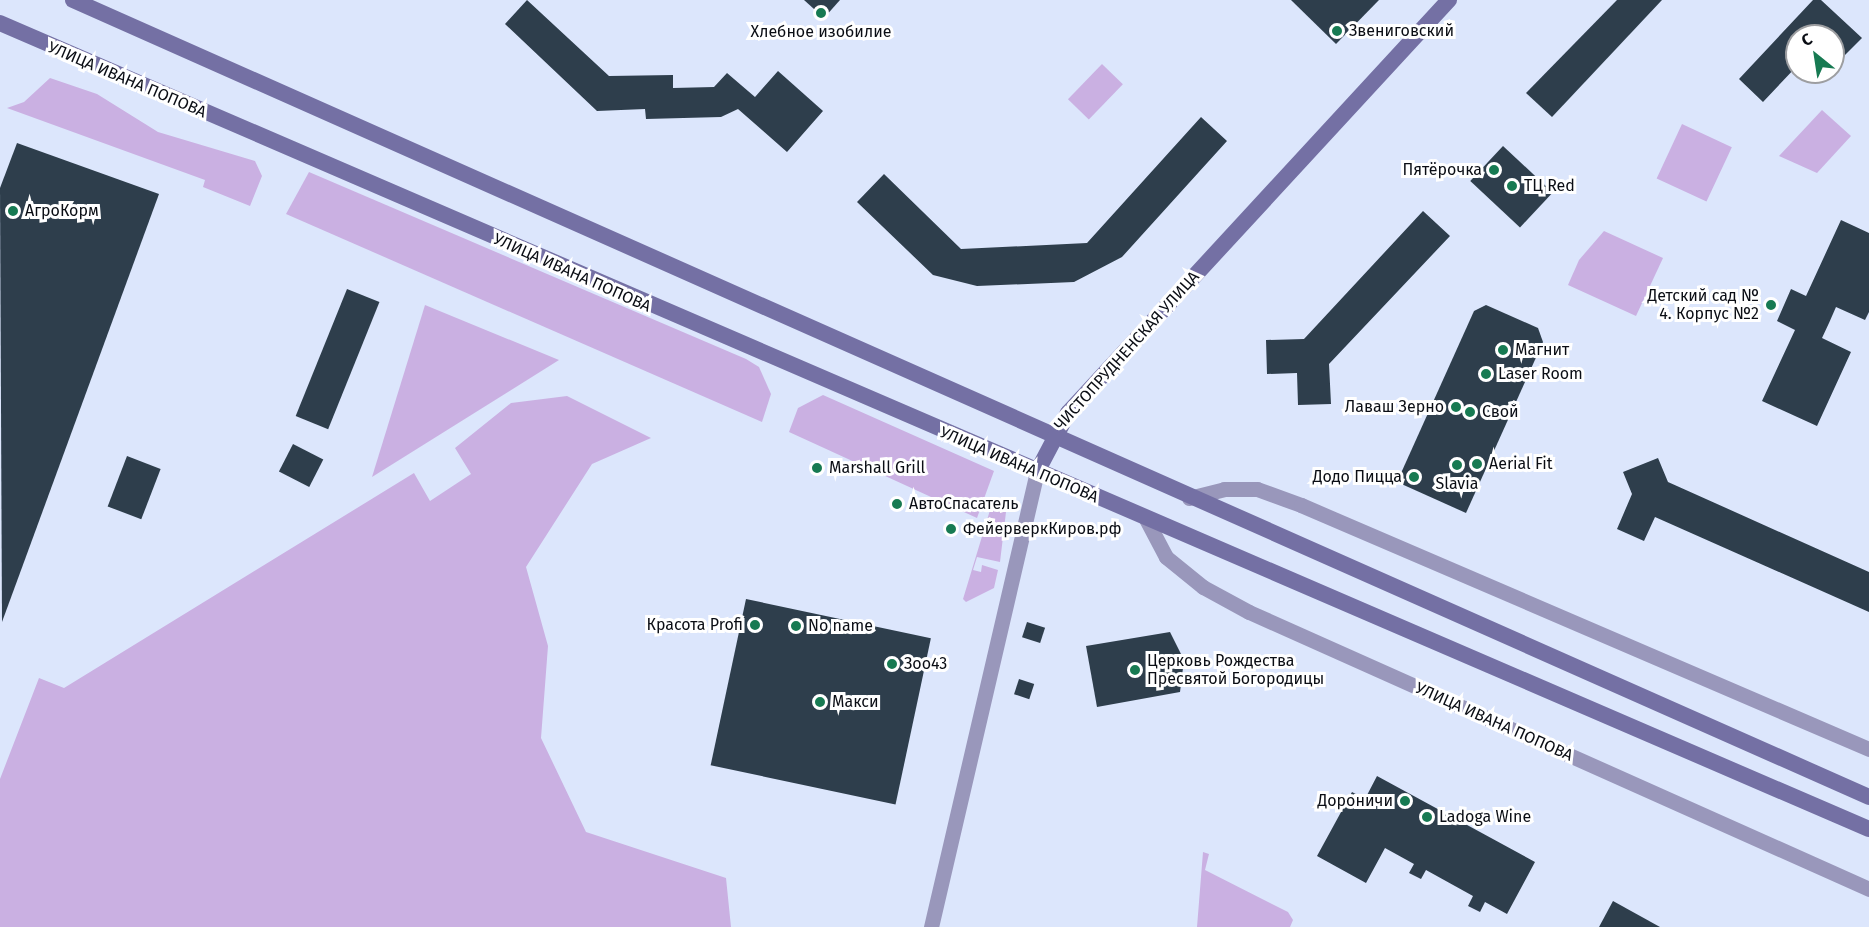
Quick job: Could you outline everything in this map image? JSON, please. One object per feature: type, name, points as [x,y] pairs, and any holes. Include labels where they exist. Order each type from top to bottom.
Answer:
[{"type":"main road","points":[[73,0],[1051,437],[1869,797]]},
{"type":"main road","name":"ЧИСТОПРУДНЕНСКАЯ УЛИЦА","points":[[1037,472],[1051,437],[1449,0]]},
{"type":"main road","name":"УЛИЦА ИВАНА ПОПОВА","points":[[0,23],[1869,829]]},
{"type":"street","name":"ЧИСТОПРУДНЕНСКАЯ УЛИЦА","points":[[931,927],[1037,472]]},
{"type":"street","points":[[1189,498],[1224,489],[1257,489],[1301,505],[1869,749]]},
{"type":"street","name":"УЛИЦА ИВАНА ПОПОВА","points":[[1146,519],[1166,556],[1203,587],[1249,612],[1869,890]]},
{"type":"shaded area","points":[[1102,64],[1123,84],[1089,119],[1068,99]]},
{"type":"shaded area","points":[[50,78],[97,94],[158,132],[255,161],[262,176],[250,206],[203,187],[205,180],[7,108],[24,102]]},
{"type":"shaded area","points":[[1822,110],[1851,136],[1817,173],[1779,156]]},
{"type":"shaded area","points":[[1682,124],[1732,147],[1706,202],[1657,178]]},
{"type":"shaded area","points":[[309,172],[746,359],[759,367],[771,394],[762,422],[286,214]]},
{"type":"shaded area","points":[[1604,231],[1663,258],[1636,316],[1568,285],[1579,260]]},
{"type":"shaded area","points":[[425,305],[559,360],[372,477]]},
{"type":"shaded area","points":[[823,395],[994,471],[977,518],[789,432],[798,408]]},
{"type":"shaded area","points":[[567,396],[651,438],[592,464],[526,567],[548,646],[541,738],[586,832],[726,878],[731,927],[0,927],[0,779],[39,678],[64,688],[414,473],[430,501],[471,474],[455,448],[511,403]]},
{"type":"shaded area","points":[[994,497],[1006,512],[1000,562],[977,557],[973,570],[981,572],[982,565],[998,570],[994,588],[966,602],[963,599]]},
{"type":"shaded area","points":[[1203,852],[1209,854],[1205,870],[1288,912],[1293,920],[1290,927],[1197,927]]},
{"type":"building","points":[[527,0],[609,76],[673,75],[673,88],[714,87],[727,73],[755,97],[778,71],[823,111],[787,152],[738,109],[721,117],[646,119],[645,109],[597,111],[505,24]]},
{"type":"building","points":[[804,0],[840,0],[824,18]]},
{"type":"building","points":[[1291,0],[1379,0],[1336,44]]},
{"type":"building","points":[[1617,0],[1662,0],[1552,117],[1526,93]]},
{"type":"building","points":[[1813,0],[1821,0],[1862,38],[1845,55],[1845,24],[1791,24]]},
{"type":"building","points":[[1785,30],[1785,79],[1763,102],[1739,79]]},
{"type":"building","points":[[1201,117],[1227,141],[1122,257],[1074,282],[977,286],[933,275],[857,202],[884,174],[961,249],[1087,243]]},
{"type":"building","points":[[17,143],[159,194],[2,622],[0,188]]},
{"type":"building","name":"ТЦ Red","points":[[1503,146],[1553,192],[1520,227],[1470,181]]},
{"type":"building","points":[[1423,211],[1450,236],[1329,364],[1331,404],[1298,405],[1297,373],[1267,374],[1266,340],[1304,339]]},
{"type":"building","points":[[1841,220],[1869,233],[1869,312],[1865,320],[1836,307],[1822,338],[1851,352],[1817,426],[1762,401],[1795,330],[1777,321],[1791,289],[1806,296]]},
{"type":"building","points":[[347,289],[379,302],[328,429],[296,416]]},
{"type":"building","name":"Свой","points":[[1486,305],[1538,328],[1543,342],[1466,513],[1397,482],[1474,311]]},
{"type":"building","points":[[293,444],[323,459],[309,487],[279,472]]},
{"type":"building","points":[[127,456],[161,469],[141,519],[108,506]]},
{"type":"building","points":[[1658,458],[1668,482],[1869,572],[1869,612],[1655,517],[1644,541],[1617,529],[1632,494],[1623,472]]},
{"type":"building","name":"Макси","points":[[746,599],[931,638],[896,805],[711,765]]},
{"type":"building","points":[[1027,622],[1045,628],[1040,643],[1022,637]]},
{"type":"building","name":"Церковь Рождества Пресвятой Богородицы","points":[[1170,632],[1184,660],[1180,692],[1097,707],[1086,646]]},
{"type":"building","points":[[1019,679],[1034,684],[1029,699],[1014,694]]},
{"type":"building","points":[[1377,776],[1535,862],[1507,914],[1485,902],[1480,912],[1468,906],[1473,896],[1426,870],[1421,879],[1409,873],[1414,864],[1385,848],[1366,883],[1317,856],[1352,792],[1365,799]]},
{"type":"building","points":[[1613,901],[1660,927],[1599,927]]},
{"type":"place","name":"Хлебное изобилие","points":[[821,13]]},
{"type":"place","name":"Звениговский","points":[[1337,31]]},
{"type":"place","name":"Пятёрочка","points":[[1494,170]]},
{"type":"place","name":"ТЦ Red","points":[[1512,186]]},
{"type":"place","name":"АгроКорм","points":[[13,211]]},
{"type":"place","name":"Детский сад № 4. Корпус №2","points":[[1771,305]]},
{"type":"place","name":"Магнит","points":[[1503,350]]},
{"type":"place","name":"Laser Room","points":[[1486,374]]},
{"type":"place","name":"Лаваш Зерно","points":[[1456,407]]},
{"type":"place","name":"Свой","points":[[1470,412]]},
{"type":"place","name":"Aerial Fit","points":[[1477,464]]},
{"type":"place","name":"Slavia","points":[[1457,465]]},
{"type":"place","name":"Marshall Grill","points":[[817,468]]},
{"type":"place","name":"Додо Пицца","points":[[1414,477]]},
{"type":"place","name":"АвтоСпасатель","points":[[897,504]]},
{"type":"place","name":"ФейерверкКиров.рф","points":[[951,529]]},
{"type":"place","name":"Красота Profi","points":[[755,625]]},
{"type":"place","name":"No name","points":[[796,626]]},
{"type":"place","name":"Зоо43","points":[[892,664]]},
{"type":"place","name":"Церковь Рождества Пресвятой Богородицы","points":[[1135,670]]},
{"type":"place","name":"Макси","points":[[820,702]]},
{"type":"place","name":"Дороничи","points":[[1405,801]]},
{"type":"place","name":"Ladoga Wine","points":[[1427,817]]}]
